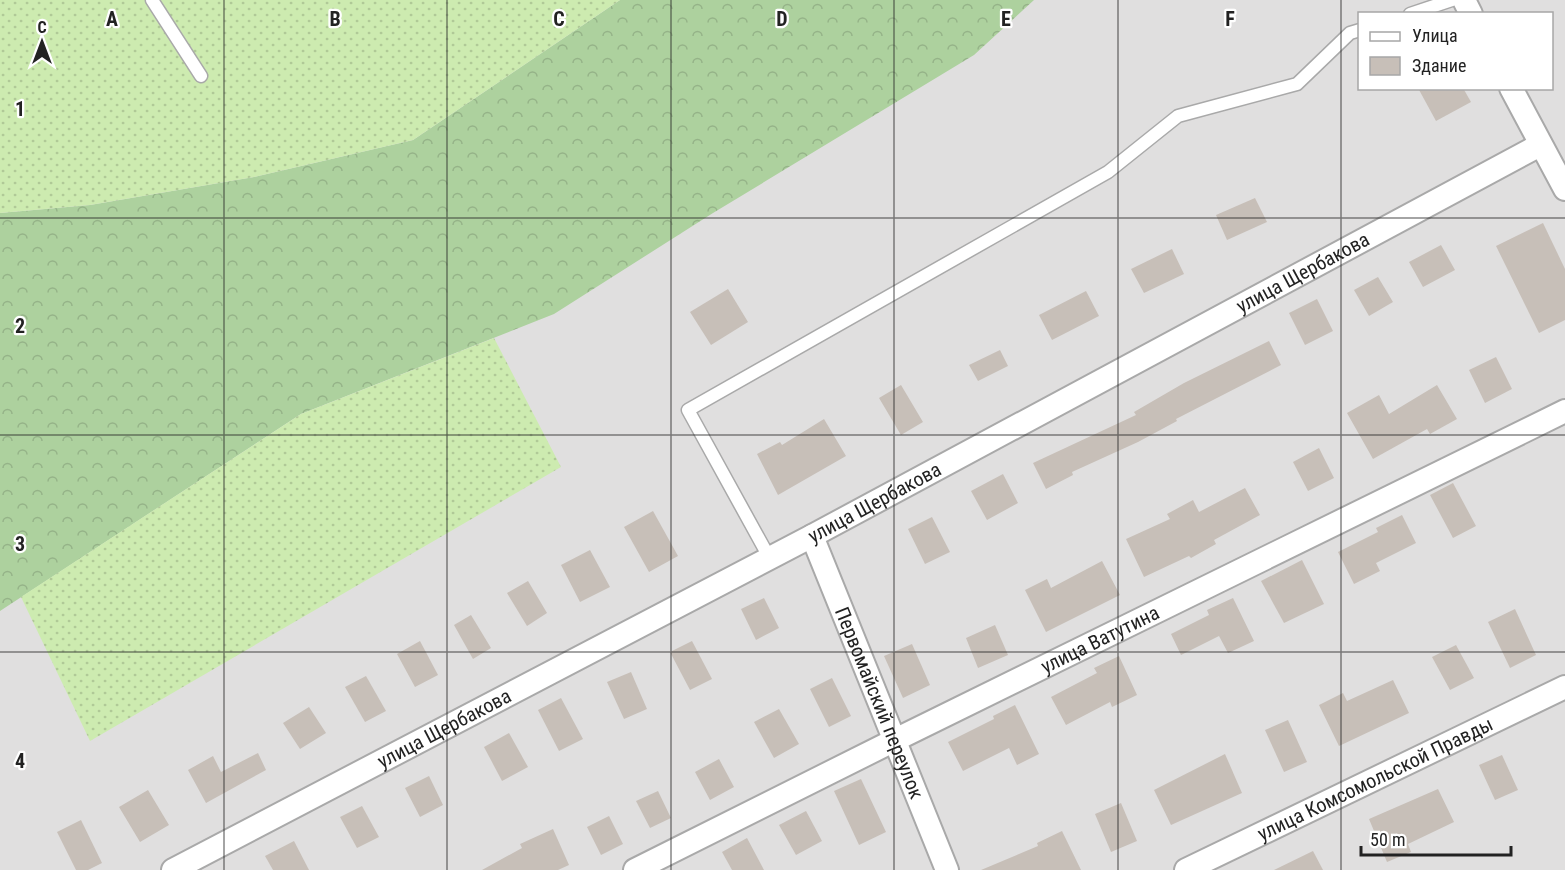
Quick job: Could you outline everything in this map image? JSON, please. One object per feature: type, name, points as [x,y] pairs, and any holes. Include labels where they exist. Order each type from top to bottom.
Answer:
[{"type":"street","points":[[1512,90],[1565,189]]},
{"type":"street","name":"улица Щербакова","points":[[173,870],[208,861],[769,557],[1540,145]]},
{"type":"street","name":"улица Ватутина","points":[[635,870],[1565,411]]},
{"type":"street","name":"Первомайский переулок","points":[[812,536],[947,870]]},
{"type":"street","name":"улица Комсомольской Правды","points":[[1186,870],[1565,687]]},
{"type":"lane","points":[[152,0],[201,76]]},
{"type":"lane","points":[[1416,12],[1452,0]]},
{"type":"lane","points":[[769,557],[688,410],[1108,172],[1178,116],[1297,84],[1350,33],[1358,30]]},
{"type":"shaded area","points":[[0,0],[1565,0],[1565,870],[0,870]]},
{"type":"green space","points":[[0,0],[620,0],[413,140],[254,177],[90,205],[0,213]]},
{"type":"green space","points":[[620,0],[1034,0],[974,55],[713,213],[554,314],[301,414],[0,611],[0,213],[90,205],[254,177],[413,140]]},
{"type":"green space","points":[[494,338],[561,467],[90,741],[21,597],[301,414]]},
{"type":"building","points":[[1419,90],[1464,90],[1471,102],[1436,121]]},
{"type":"building","points":[[1255,198],[1267,222],[1227,240],[1216,215]]},
{"type":"building","points":[[1543,223],[1565,269],[1565,320],[1539,333],[1496,246]]},
{"type":"building","points":[[1441,245],[1455,270],[1423,287],[1409,262]]},
{"type":"building","points":[[1172,249],[1184,274],[1144,293],[1131,269]]},
{"type":"building","points":[[1378,277],[1393,302],[1369,316],[1354,290]]},
{"type":"building","points":[[728,289],[748,322],[711,345],[690,312]]},
{"type":"building","points":[[1086,291],[1099,316],[1052,340],[1039,315]]},
{"type":"building","points":[[1317,299],[1333,331],[1305,345],[1289,313]]},
{"type":"building","points":[[1269,341],[1281,365],[1176,419],[1177,421],[1138,442],[1072,472],[1073,475],[1046,489],[1033,463],[1136,415],[1134,412],[1184,383]]},
{"type":"building","points":[[1000,350],[1008,366],[978,381],[969,365]]},
{"type":"building","points":[[1496,357],[1512,389],[1485,403],[1469,370]]},
{"type":"building","points":[[901,385],[923,422],[901,435],[879,398]]},
{"type":"building","points":[[1437,385],[1457,419],[1430,434],[1427,429],[1373,459],[1347,413],[1379,395],[1389,414]]},
{"type":"building","points":[[824,419],[846,456],[778,495],[757,454],[780,442],[782,445]]},
{"type":"building","points":[[1319,448],[1334,478],[1308,491],[1293,462]]},
{"type":"building","points":[[1003,474],[1018,503],[987,520],[971,491]]},
{"type":"building","points":[[1453,483],[1476,526],[1453,538],[1430,495]]},
{"type":"building","points":[[1245,488],[1260,515],[1214,540],[1216,544],[1191,558],[1189,556],[1144,577],[1126,539],[1170,519],[1167,514],[1193,500],[1199,512]]},
{"type":"building","points":[[653,511],[678,556],[649,572],[624,527]]},
{"type":"building","points":[[1402,515],[1416,543],[1376,563],[1380,571],[1354,584],[1338,552],[1378,532],[1376,528]]},
{"type":"building","points":[[932,517],[950,552],[925,564],[908,529]]},
{"type":"building","points":[[590,550],[610,587],[580,602],[561,565]]},
{"type":"building","points":[[1302,560],[1324,604],[1284,623],[1261,581]]},
{"type":"building","points":[[1102,561],[1120,595],[1046,632],[1025,590],[1047,579],[1051,588]]},
{"type":"building","points":[[528,581],[547,613],[527,626],[507,593]]},
{"type":"building","points":[[764,598],[779,628],[756,640],[741,609]]},
{"type":"building","points":[[1233,598],[1254,641],[1228,653],[1219,636],[1181,655],[1171,634],[1209,615],[1207,610]]},
{"type":"building","points":[[1515,609],[1536,655],[1510,668],[1488,622]]},
{"type":"building","points":[[471,615],[491,648],[473,659],[454,625]]},
{"type":"building","points":[[995,625],[1008,655],[978,668],[966,638]]},
{"type":"building","points":[[420,641],[438,675],[415,687],[397,654]]},
{"type":"building","points":[[692,641],[712,679],[690,690],[670,652]]},
{"type":"building","points":[[912,644],[930,685],[903,698],[884,656]]},
{"type":"building","points":[[1456,645],[1474,678],[1450,690],[1432,657]]},
{"type":"building","points":[[1119,656],[1137,695],[1112,707],[1110,702],[1066,725],[1051,697],[1097,673],[1094,668]]},
{"type":"building","points":[[631,672],[647,709],[624,719],[607,682]]},
{"type":"building","points":[[366,676],[386,711],[365,722],[345,687]]},
{"type":"building","points":[[832,678],[851,716],[829,727],[810,689]]},
{"type":"building","points":[[1393,680],[1409,713],[1339,746],[1319,705],[1343,693],[1347,701]]},
{"type":"building","points":[[561,698],[583,739],[559,751],[538,710]]},
{"type":"building","points":[[1015,705],[1039,754],[1017,765],[1009,748],[963,771],[948,742],[994,719],[993,716]]},
{"type":"building","points":[[309,707],[326,733],[300,749],[283,723]]},
{"type":"building","points":[[779,709],[799,744],[774,758],[754,722]]},
{"type":"building","points":[[1288,720],[1307,762],[1284,772],[1265,730]]},
{"type":"building","points":[[509,733],[528,767],[502,781],[484,747]]},
{"type":"building","points":[[258,753],[266,770],[206,803],[188,770],[213,756],[221,772]]},
{"type":"building","points":[[1225,754],[1242,793],[1171,825],[1154,790]]},
{"type":"building","points":[[1502,755],[1518,790],[1495,800],[1479,765]]},
{"type":"building","points":[[719,759],[734,787],[710,800],[695,772]]},
{"type":"building","points":[[429,776],[443,805],[420,817],[405,788]]},
{"type":"building","points":[[861,779],[886,832],[859,845],[834,791]]},
{"type":"building","points":[[1438,789],[1454,822],[1408,844],[1411,852],[1387,862],[1369,819]]},
{"type":"building","points":[[148,790],[169,825],[140,842],[119,807]]},
{"type":"building","points":[[658,791],[671,818],[650,828],[636,801]]},
{"type":"building","points":[[1121,803],[1137,841],[1111,852],[1095,814]]},
{"type":"building","points":[[362,806],[379,837],[357,848],[340,817]]},
{"type":"building","points":[[806,811],[822,841],[796,855],[779,825]]},
{"type":"building","points":[[609,816],[623,844],[601,855],[587,827]]},
{"type":"building","points":[[81,820],[102,863],[88,870],[76,870],[57,832]]},
{"type":"building","points":[[553,829],[569,865],[558,870],[482,870],[522,848],[520,844]]},
{"type":"building","points":[[1062,831],[1081,870],[981,870],[1038,846],[1037,843]]},
{"type":"building","points":[[747,838],[764,870],[732,870],[722,852]]},
{"type":"building","points":[[294,841],[309,870],[273,870],[265,856]]},
{"type":"building","points":[[1313,851],[1323,870],[1274,870]]}]
